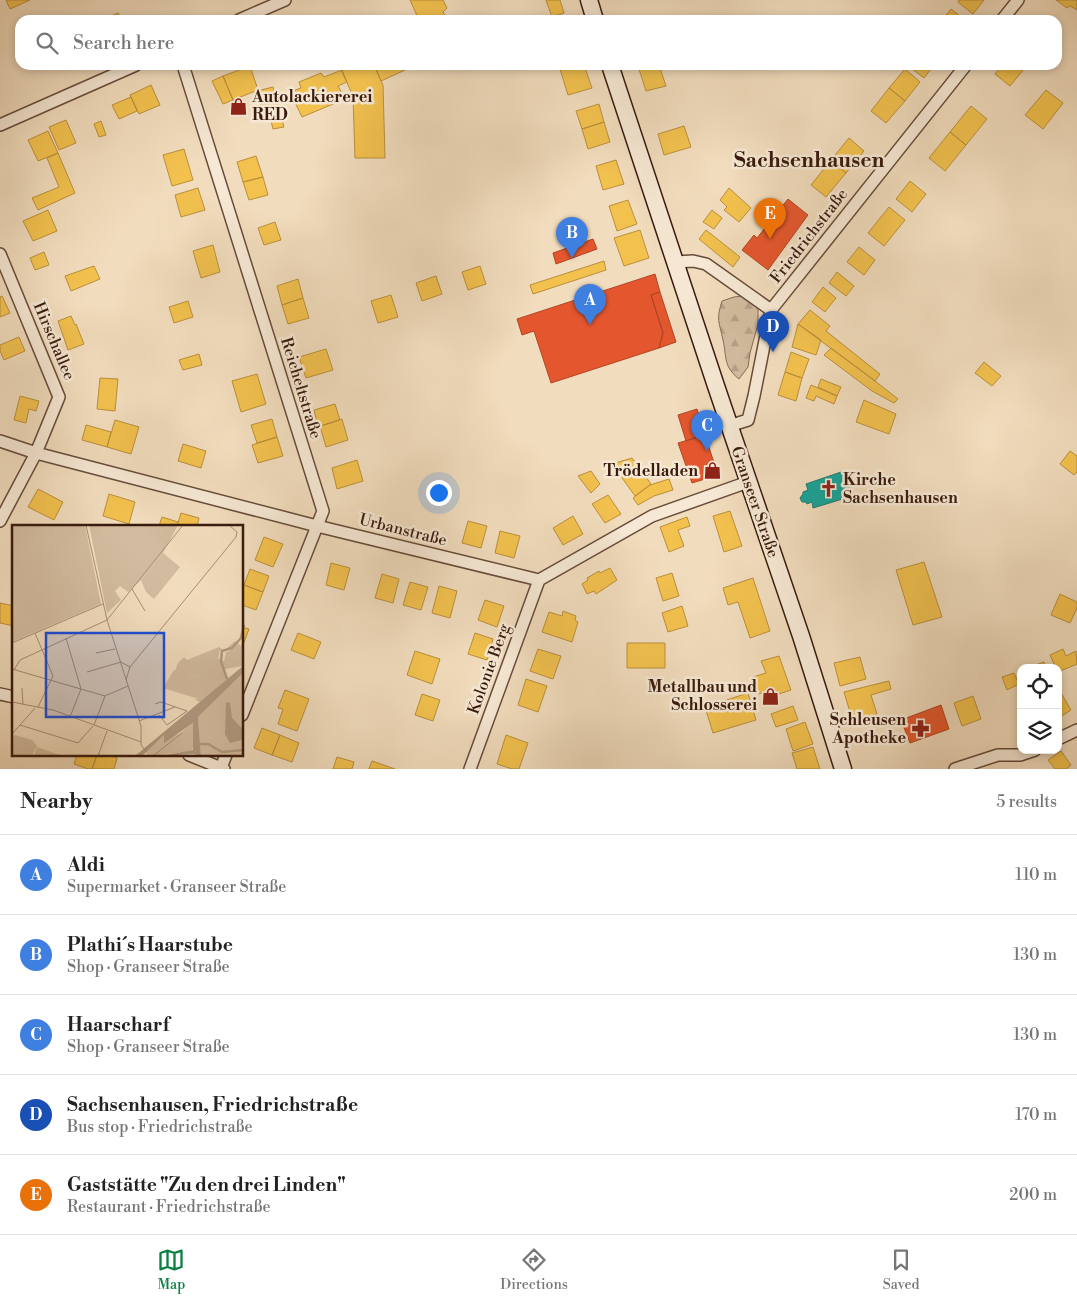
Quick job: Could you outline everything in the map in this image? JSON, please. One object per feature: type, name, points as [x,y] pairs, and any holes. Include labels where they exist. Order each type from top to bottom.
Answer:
[{"type":"main road","points":[[589,0],[594,15]]},
{"type":"main road","name":"Granseer Straße","points":[[612,70],[843,769]]},
{"type":"street","points":[[250,15],[285,0]]},
{"type":"street","points":[[1006,15],[1018,0]]},
{"type":"street","points":[[0,125],[125,70]]},
{"type":"street","name":"Reicheltstraße","points":[[185,70],[323,511],[244,710]]},
{"type":"street","name":"Friedrichstraße","points":[[730,426],[748,420],[771,310],[962,70]]},
{"type":"street","name":"Hirschallee","points":[[0,254],[59,397],[36,453],[0,521]]},
{"type":"street","name":"Friedrichstraße","points":[[676,262],[693,261],[706,264],[771,310]]},
{"type":"street","name":"Urbanstraße","points":[[0,441],[36,453],[317,526],[539,580]]},
{"type":"street","points":[[539,580],[652,516],[748,482]]},
{"type":"street","name":"Kolonie Berg","points":[[470,769],[539,580]]},
{"type":"street","points":[[1062,737],[1077,730]]},
{"type":"street","points":[[955,769],[998,755],[1023,754]]},
{"type":"street","points":[[191,756],[222,769],[226,756]]},
{"type":"green space","points":[[742,296],[758,308],[758,324],[748,367],[739,379],[730,370],[726,361],[719,317],[722,301]]},
{"type":"building: Homes","points":[[6,0],[30,0],[10,9]]},
{"type":"building: Homes","points":[[410,0],[443,0],[447,8],[443,12],[444,15],[417,15]]},
{"type":"building: Homes","points":[[546,0],[560,0],[564,13],[551,15]]},
{"type":"building: Homes","points":[[959,0],[984,0],[973,14],[958,2]]},
{"type":"building: Homes","points":[[1056,0],[1077,0],[1077,10],[1070,6],[1067,8]]},
{"type":"building: Homes","points":[[951,9],[959,15],[946,15]]},
{"type":"building: Homes","points":[[239,70],[251,70],[258,90],[233,100],[223,76]]},
{"type":"building: Homes","points":[[341,70],[376,70],[383,85],[385,158],[355,158],[353,96]]},
{"type":"building: Homes","points":[[342,70],[347,82],[338,86],[345,99],[302,117],[290,92],[301,88],[299,82],[321,73],[324,77]]},
{"type":"building: Homes","points":[[376,70],[405,70],[381,81]]},
{"type":"building: Homes","points":[[560,70],[586,70],[592,88],[568,95]]},
{"type":"building: Homes","points":[[639,70],[661,70],[666,86],[646,91]]},
{"type":"building: Homes","points":[[904,70],[920,82],[905,101],[889,88]]},
{"type":"building: Homes","points":[[914,70],[930,70],[924,78]]},
{"type":"building: Homes","points":[[998,70],[1023,70],[1010,86],[995,74]]},
{"type":"building: Homes","points":[[223,76],[233,100],[223,104],[212,81]]},
{"type":"building: Homes","points":[[151,85],[160,105],[139,114],[130,95]]},
{"type":"building: Homes","points":[[273,87],[284,127],[273,129],[268,109],[262,111],[257,91]]},
{"type":"building: Homes","points":[[889,88],[905,101],[886,123],[871,111]]},
{"type":"building: Homes","points":[[1046,90],[1063,103],[1043,129],[1025,115]]},
{"type":"building: Homes","points":[[131,97],[137,111],[119,119],[112,105]]},
{"type":"building: Homes","points":[[599,104],[604,122],[582,129],[576,111]]},
{"type":"building: Homes","points":[[971,106],[987,119],[966,145],[950,132]]},
{"type":"building: Homes","points":[[66,120],[76,143],[59,150],[49,127]]},
{"type":"building: Homes","points":[[101,121],[106,135],[99,137],[94,124]]},
{"type":"building: Homes","points":[[604,122],[610,142],[588,149],[582,129]]},
{"type":"building: Homes","points":[[684,126],[691,147],[664,155],[658,134]]},
{"type":"building: Homes","points":[[48,131],[58,153],[38,161],[28,140]]},
{"type":"building: Homes","points":[[950,132],[966,145],[945,171],[929,158]]},
{"type":"building: Homes","points":[[849,138],[864,151],[846,173],[831,160]]},
{"type":"building: Homes","points":[[184,149],[193,180],[172,186],[163,155]]},
{"type":"building: Homes","points":[[58,153],[75,193],[38,210],[32,198],[59,187],[47,158]]},
{"type":"building: Homes","points":[[256,156],[263,177],[243,182],[237,162]]},
{"type":"building: Homes","points":[[616,160],[624,184],[603,190],[596,166]]},
{"type":"building: Homes","points":[[831,160],[846,173],[826,197],[811,185]]},
{"type":"building: Homes","points":[[263,177],[268,195],[249,200],[243,182]]},
{"type":"building: Homes","points":[[910,181],[926,194],[912,212],[896,199]]},
{"type":"building: Homes","points":[[198,188],[205,210],[181,217],[175,195]]},
{"type":"building: Homes","points":[[729,188],[751,208],[739,222],[724,210],[727,207],[720,200]]},
{"type":"building: Homes","points":[[628,200],[637,224],[617,231],[609,206]]},
{"type":"building: Homes","points":[[889,207],[905,220],[884,246],[868,233]]},
{"type":"building: Homes","points":[[48,210],[57,231],[33,241],[23,221]]},
{"type":"building: Homes","points":[[712,210],[722,218],[714,229],[703,222]]},
{"type":"building: Homes","points":[[275,222],[281,240],[264,245],[258,228]]},
{"type":"building: Homes","points":[[640,230],[649,258],[624,266],[614,238]]},
{"type":"building: Homes","points":[[706,230],[740,257],[733,267],[699,239]]},
{"type":"building: Homes","points":[[213,245],[220,272],[201,278],[193,251]]},
{"type":"building: Homes","points":[[859,247],[875,260],[864,275],[847,262]]},
{"type":"building: Homes","points":[[44,252],[49,265],[35,270],[30,258]]},
{"type":"building: Homes","points":[[604,261],[606,270],[533,294],[530,285]]},
{"type":"building: Homes","points":[[94,266],[100,279],[71,291],[65,276]]},
{"type":"building: Homes","points":[[480,266],[486,284],[468,290],[462,272]]},
{"type":"building: Homes","points":[[837,272],[854,286],[846,296],[829,283]]},
{"type":"building: Homes","points":[[436,276],[442,294],[422,301],[416,283]]},
{"type":"building: Homes","points":[[298,279],[303,298],[282,305],[277,286]]},
{"type":"building: Homes","points":[[823,287],[836,298],[825,312],[812,302]]},
{"type":"building: Homes","points":[[391,295],[398,317],[378,323],[371,301]]},
{"type":"building: Homes","points":[[2,296],[10,313],[0,317],[0,297]]},
{"type":"building: Homes","points":[[303,298],[309,318],[288,324],[282,305]]},
{"type":"building: Homes","points":[[188,301],[193,317],[174,323],[169,307]]},
{"type":"building: Homes","points":[[810,310],[830,326],[826,331],[880,374],[875,381],[798,324]]},
{"type":"building: Homes","points":[[71,316],[84,344],[68,350],[58,321]]},
{"type":"building: Homes","points":[[798,324],[821,340],[816,355],[792,347]]},
{"type":"building: Homes","points":[[19,337],[25,351],[4,360],[0,351],[0,345]]},
{"type":"building: Homes","points":[[831,348],[898,399],[894,403],[872,391],[824,355]]},
{"type":"building: Homes","points":[[326,349],[333,370],[306,378],[299,357]]},
{"type":"building: Homes","points":[[791,352],[809,359],[802,378],[785,372]]},
{"type":"building: Homes","points":[[199,354],[202,365],[183,370],[179,360]]},
{"type":"building: Homes","points":[[984,362],[1001,376],[992,386],[975,373]]},
{"type":"building: Homes","points":[[785,372],[802,378],[796,401],[778,395]]},
{"type":"building: Homes","points":[[257,374],[266,404],[241,412],[232,381]]},
{"type":"building: Homes","points":[[100,378],[118,379],[115,411],[97,409]]},
{"type":"building: Homes","points":[[821,379],[841,387],[837,396],[818,387]]},
{"type":"building: Homes","points":[[811,385],[837,396],[834,404],[816,396],[814,401],[806,398]]},
{"type":"building: Homes","points":[[20,396],[39,401],[36,411],[29,409],[26,423],[14,420]]},
{"type":"building: Homes","points":[[864,400],[896,414],[889,434],[856,422]]},
{"type":"building: Homes","points":[[335,404],[340,420],[318,427],[314,410]]},
{"type":"building: Homes","points":[[272,419],[277,437],[257,443],[251,425]]},
{"type":"building: Homes","points":[[342,419],[348,440],[326,447],[320,426]]},
{"type":"building: Homes","points":[[115,420],[139,427],[131,454],[107,447]]},
{"type":"building: Homes","points":[[86,425],[111,432],[107,447],[82,440]]},
{"type":"building: Homes","points":[[277,437],[283,456],[258,463],[252,445]]},
{"type":"building: Homes","points":[[183,444],[206,451],[201,468],[178,461]]},
{"type":"building: Homes","points":[[1070,451],[1077,456],[1077,472],[1074,475],[1060,464]]},
{"type":"building: Homes","points":[[632,458],[651,484],[635,496],[612,464]]},
{"type":"building: Homes","points":[[357,460],[363,481],[337,489],[332,468]]},
{"type":"building: Homes","points":[[591,471],[600,484],[591,493],[578,476]]},
{"type":"building: Homes","points":[[669,479],[673,490],[654,496],[638,505],[633,498],[650,485]]},
{"type":"building: Homes","points":[[38,489],[63,502],[54,520],[28,507]]},
{"type":"building: Homes","points":[[109,494],[135,502],[129,524],[103,516]]},
{"type":"building: Homes","points":[[608,495],[621,514],[605,523],[592,504]]},
{"type":"building: Homes","points":[[730,511],[742,546],[724,552],[713,516]]},
{"type":"building: Homes","points":[[181,513],[199,518],[197,525],[177,525]]},
{"type":"building: Homes","points":[[573,516],[583,534],[563,545],[553,528]]},
{"type":"building: Homes","points":[[162,517],[178,522],[177,525],[159,525]]},
{"type":"building: Homes","points":[[687,517],[690,526],[678,530],[684,546],[669,552],[660,527]]},
{"type":"building: Homes","points":[[468,521],[487,526],[481,548],[462,543]]},
{"type":"building: Homes","points":[[500,531],[520,536],[514,558],[495,553]]},
{"type":"building: Homes","points":[[264,537],[283,544],[273,567],[255,560]]},
{"type":"building: Homes","points":[[924,562],[942,617],[913,625],[896,570]]},
{"type":"building: Homes","points":[[331,563],[350,568],[344,590],[326,585]]},
{"type":"building: Homes","points":[[610,568],[617,580],[596,594],[594,591],[587,594],[582,584],[588,580],[587,578],[599,571],[600,573]]},
{"type":"building: Homes","points":[[250,569],[269,576],[263,592],[244,585]]},
{"type":"building: Homes","points":[[672,573],[679,596],[663,601],[656,578]]},
{"type":"building: Homes","points":[[382,574],[399,579],[393,603],[375,598]]},
{"type":"building: Homes","points":[[753,578],[770,631],[750,638],[738,602],[728,605],[723,588]]},
{"type":"building: Homes","points":[[410,582],[428,587],[421,610],[403,605]]},
{"type":"building: Homes","points":[[244,585],[263,592],[256,610],[244,606]]},
{"type":"building: Homes","points":[[439,586],[457,591],[450,618],[432,613]]},
{"type":"building: Homes","points":[[1060,594],[1077,602],[1077,608],[1070,623],[1051,615]]},
{"type":"building: Homes","points":[[485,600],[504,606],[497,627],[478,620]]},
{"type":"building: Homes","points":[[0,603],[12,606],[12,626],[0,623]]},
{"type":"building: Homes","points":[[682,606],[688,626],[668,632],[662,613]]},
{"type":"building: Homes","points":[[563,611],[576,616],[575,620],[578,622],[572,642],[542,632],[549,612],[562,616]]},
{"type":"building: Homes","points":[[244,628],[249,629],[244,642]]},
{"type":"building: Homes","points":[[298,633],[321,642],[314,659],[291,650]]},
{"type":"building: Homes","points":[[475,633],[493,639],[487,660],[468,654]]},
{"type":"building: Homes","points":[[627,643],[665,643],[665,668],[627,668]]},
{"type":"building: Homes","points":[[538,649],[561,656],[553,679],[530,671]]},
{"type":"building: Homes","points":[[1063,649],[1066,656],[1076,651],[1077,664],[1062,670],[1062,664],[1054,664],[1050,655]]},
{"type":"building: Homes","points":[[415,651],[440,659],[432,684],[407,675]]},
{"type":"building: Homes","points":[[779,656],[791,690],[776,695],[774,689],[758,694],[753,677],[766,673],[761,661]]},
{"type":"building: Homes","points":[[860,657],[866,679],[840,686],[834,663]]},
{"type":"building: Homes","points":[[1014,673],[1017,685],[1007,690],[1002,677]]},
{"type":"building: Homes","points":[[526,679],[547,686],[538,712],[518,705]]},
{"type":"building: Homes","points":[[889,681],[891,689],[871,695],[877,714],[853,722],[844,692]]},
{"type":"building: Homes","points":[[285,690],[309,699],[297,731],[278,724],[283,709],[278,708]]},
{"type":"building: Homes","points":[[748,693],[756,720],[713,733],[705,707]]},
{"type":"building: Homes","points":[[422,694],[440,700],[433,721],[415,715]]},
{"type":"building: Homes","points":[[1062,695],[1071,710],[1062,716]]},
{"type":"building: Homes","points":[[973,696],[981,719],[962,726],[954,703]]},
{"type":"building: Homes","points":[[793,706],[798,720],[776,727],[771,714]]},
{"type":"building: Homes","points":[[805,722],[813,744],[793,751],[786,729]]},
{"type":"building: Homes","points":[[262,728],[280,735],[272,755],[254,748]]},
{"type":"building: Homes","points":[[280,735],[299,743],[292,762],[272,755]]},
{"type":"building: Homes","points":[[506,735],[528,743],[519,769],[512,769],[497,764]]},
{"type":"building: Homes","points":[[813,747],[820,769],[797,769],[792,753]]},
{"type":"building: Homes","points":[[1062,752],[1071,765],[1066,769],[1055,769],[1048,760]]},
{"type":"building: Homes","points":[[77,756],[97,756],[92,769],[74,764]]},
{"type":"building: Homes","points":[[97,756],[112,756],[117,758],[114,769],[92,769]]},
{"type":"building: Homes","points":[[337,757],[354,762],[352,769],[333,769]]},
{"type":"building: Homes","points":[[372,761],[395,769],[369,769]]},
{"type":"building: Shops","points":[[788,199],[808,215],[768,270],[742,250],[754,235],[757,238]]},
{"type":"building: Shops","points":[[593,239],[597,249],[556,264],[553,253]]},
{"type":"building: Shops","points":[[655,274],[660,292],[651,295],[663,333],[659,348],[551,383],[534,331],[522,335],[517,319]]},
{"type":"building: Shops","points":[[660,292],[676,342],[659,348],[663,333],[651,295]]},
{"type":"building: Shops","points":[[697,409],[705,435],[686,441],[678,415]]},
{"type":"building: Shops","points":[[705,435],[717,472],[715,476],[692,483],[678,443]]},
{"type":"building: Shops","points":[[941,705],[949,729],[910,743],[901,720]]},
{"type":"building: Public","name":"Kirche Sachsenhausen","points":[[844,471],[846,478],[850,482],[852,498],[813,508],[812,502],[807,504],[802,502],[800,498],[803,492],[808,490],[806,484]]},
{"type":"place","name":"Autolackiererei RED","points":[[238,106]]},
{"type":"place","name":"Gaststätte \"Zu den drei Linden\"","points":[[770,239]]},
{"type":"place","name":"Plathi´s Haarstube","points":[[572,258]]},
{"type":"place","name":"Aldi","points":[[590,325]]},
{"type":"place","name":"Sachsenhausen, Friedrichstraße","points":[[773,352]]},
{"type":"place","name":"Haarscharf","points":[[707,451]]},
{"type":"place","name":"Trödelladen","points":[[712,471]]},
{"type":"place","name":"Kirche Sachsenhausen","points":[[829,489]]},
{"type":"place","name":"Metallbau und Schlosserei","points":[[771,696]]},
{"type":"place","name":"Schleusen Apotheke","points":[[920,729]]},
{"type":"district","name":"Sachsenhausen","points":[[809,161]]}]
